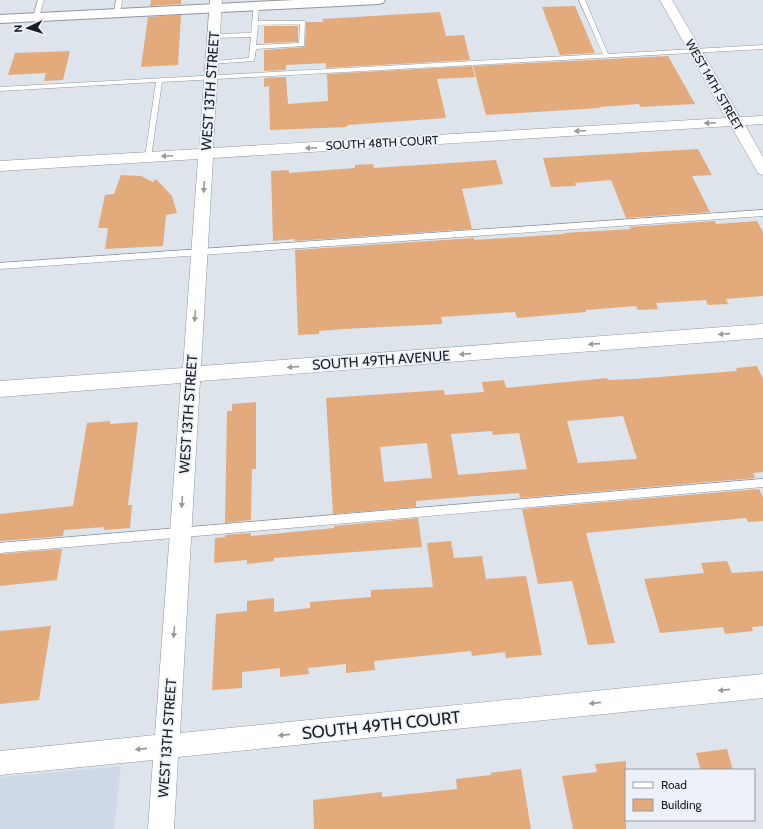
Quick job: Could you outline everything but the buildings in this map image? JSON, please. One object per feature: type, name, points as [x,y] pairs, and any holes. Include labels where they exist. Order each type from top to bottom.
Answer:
[{"type":"main road","points":[[0,19],[36,17],[118,7],[216,4],[256,6],[378,0]]},
{"type":"street","name":"WEST 14TH STREET","points":[[666,0],[763,170]]},
{"type":"street","name":"WEST 13TH STREET","points":[[161,829],[216,4]]},
{"type":"street","name":"SOUTH 48TH COURT","points":[[0,166],[763,120]]},
{"type":"street","name":"SOUTH 49TH AVENUE","points":[[0,389],[763,331]]},
{"type":"street","name":"SOUTH 49TH COURT","points":[[0,764],[763,686]]},
{"type":"lane","points":[[36,17],[41,0]]},
{"type":"lane","points":[[582,0],[606,56]]},
{"type":"lane","points":[[0,89],[159,80],[252,60],[256,6]]},
{"type":"lane","points":[[253,47],[302,45],[302,22],[255,23]]},
{"type":"lane","points":[[214,36],[254,35]]},
{"type":"lane","points":[[211,70],[606,56],[763,46]]},
{"type":"lane","points":[[148,157],[159,80]]},
{"type":"lane","points":[[0,266],[763,213]]},
{"type":"lane","points":[[0,548],[763,483]]},
{"type":"shaded area","points":[[121,766],[114,829],[0,829],[0,777]]}]
